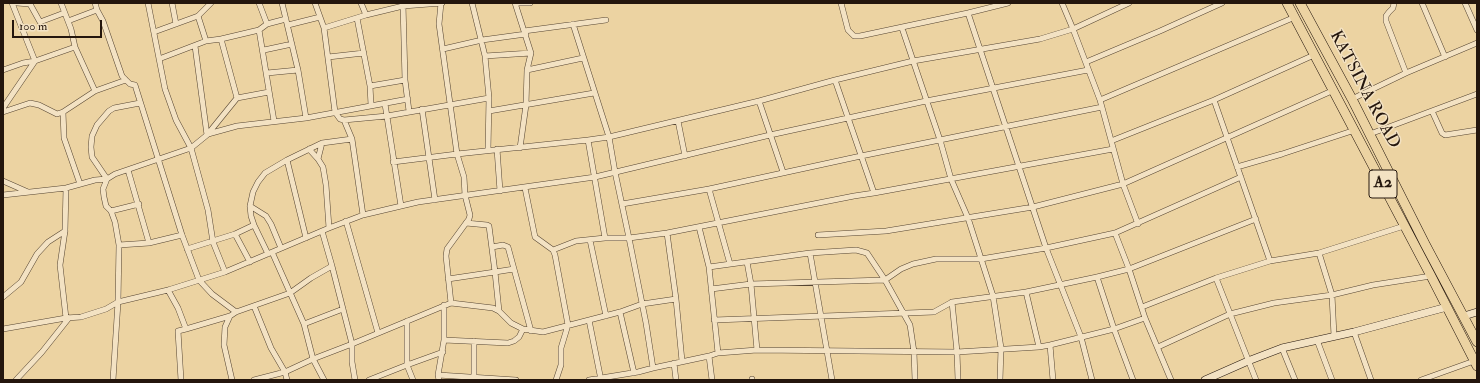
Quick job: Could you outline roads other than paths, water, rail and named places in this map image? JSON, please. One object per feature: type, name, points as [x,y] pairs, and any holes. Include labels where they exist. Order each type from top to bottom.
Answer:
[{"type":"highway","name":"A2","points":[[1287,3],[1355,130],[1475,364]]},
{"type":"highway","name":"KATSINA ROAD","points":[[1300,3],[1352,99],[1425,244],[1477,342]]},
{"type":"highway","points":[[1445,303],[1453,295]]},
{"type":"street","points":[[12,3],[35,61]]},
{"type":"street","points":[[17,3],[30,4],[40,22],[64,13]]},
{"type":"street","points":[[61,3],[75,47],[95,91]]},
{"type":"street","points":[[95,3],[103,21],[122,76],[135,85],[182,235],[199,280],[212,294],[236,312]]},
{"type":"street","points":[[148,3],[165,90],[176,120],[191,148],[208,210],[213,242],[225,272]]},
{"type":"street","points":[[172,3],[176,24]]},
{"type":"street","points":[[154,32],[198,16],[211,3]]},
{"type":"street","points":[[260,3],[266,24]]},
{"type":"street","points":[[282,3],[298,70],[306,118]]},
{"type":"street","points":[[315,3],[324,28],[335,112],[338,117],[344,120],[387,116],[489,98]]},
{"type":"street","points":[[361,3],[366,15]]},
{"type":"street","points":[[324,28],[403,5],[442,3],[439,24],[457,154],[464,177],[465,195],[470,215],[447,249],[446,256],[451,303]]},
{"type":"street","points":[[472,3],[485,56],[489,98],[488,150]]},
{"type":"street","points":[[520,148],[526,106],[527,70],[531,53],[515,3],[530,3]]},
{"type":"street","points":[[841,3],[848,30],[854,36],[902,28],[968,14],[1008,3]]},
{"type":"street","points":[[1062,3],[1100,100],[1113,149],[1138,224]]},
{"type":"street","points":[[393,162],[609,137],[759,102],[835,80],[913,61],[1040,38],[1073,28],[1129,3]]},
{"type":"street","points":[[1086,62],[1222,3]]},
{"type":"street","points":[[1394,3],[1393,8],[1386,16],[1386,21],[1406,73]]},
{"type":"street","points":[[1422,3],[1446,57]]},
{"type":"street","points":[[1465,3],[1477,30]]},
{"type":"street","points":[[403,5],[405,80],[409,111]]},
{"type":"street","points":[[68,22],[97,10]]},
{"type":"street","points":[[968,14],[1046,248],[1081,337],[1092,380]]},
{"type":"street","points":[[198,16],[206,41]]},
{"type":"street","points":[[288,25],[320,17]]},
{"type":"street","points":[[1100,100],[1294,17]]},
{"type":"street","points":[[357,18],[370,86],[371,105]]},
{"type":"street","points":[[159,59],[206,41],[259,30],[266,24],[286,19]]},
{"type":"street","points":[[443,49],[482,40],[573,24],[606,20]]},
{"type":"street","points":[[573,24],[609,137],[653,368]]},
{"type":"street","points":[[902,28],[940,140],[951,179],[968,218],[993,296],[1001,348],[1000,380]]},
{"type":"street","points":[[259,30],[264,50],[274,121]]},
{"type":"street","points":[[221,39],[238,98]]},
{"type":"street","points":[[1352,99],[1406,73],[1477,43]]},
{"type":"street","points":[[264,50],[292,44]]},
{"type":"street","points":[[195,46],[207,135]]},
{"type":"street","points":[[3,70],[75,47]]},
{"type":"street","points":[[328,58],[364,53]]},
{"type":"street","points":[[485,56],[531,53]]},
{"type":"street","points":[[1111,141],[1214,100],[1314,55]]},
{"type":"street","points":[[527,70],[583,58]]},
{"type":"street","points":[[3,108],[35,61]]},
{"type":"street","points":[[267,73],[298,70]]},
{"type":"street","points":[[3,329],[91,314],[118,302],[168,290],[225,272],[363,215],[401,206],[465,195],[525,188],[595,177],[770,135],[926,101],[1088,70]]},
{"type":"street","points":[[3,112],[30,103],[39,105],[57,114],[64,112],[95,91],[126,80]]},
{"type":"street","points":[[370,86],[405,80]]},
{"type":"street","points":[[835,80],[874,193]]},
{"type":"street","points":[[818,235],[886,231],[968,218],[1033,207],[1124,184],[1227,136],[1334,90]]},
{"type":"street","points":[[3,195],[66,188],[95,180],[107,179],[115,174],[191,148],[207,135],[238,98],[269,92]]},
{"type":"street","points":[[489,112],[594,93]]},
{"type":"street","points":[[1370,134],[1477,94]]},
{"type":"street","points":[[207,135],[238,126],[306,118],[408,99]]},
{"type":"street","points":[[1214,100],[1270,261]]},
{"type":"street","points":[[759,102],[783,172]]},
{"type":"street","points":[[107,179],[92,157],[92,136],[97,125],[109,111],[114,108],[140,103]]},
{"type":"street","points":[[385,104],[401,206]]},
{"type":"street","points":[[622,204],[709,189],[783,172],[1102,107]]},
{"type":"street","points":[[422,109],[435,200]]},
{"type":"street","points":[[1432,111],[1442,134],[1445,136],[1477,130]]},
{"type":"street","points":[[64,112],[64,138],[80,184]]},
{"type":"street","points":[[344,120],[352,139],[363,215]]},
{"type":"street","points":[[678,121],[685,156]]},
{"type":"street","points":[[1237,167],[1355,130]]},
{"type":"street","points":[[324,380],[313,359],[304,324],[290,293],[270,253],[254,226],[250,206],[253,192],[265,173],[287,160],[322,143],[352,139]]},
{"type":"street","points":[[588,140],[604,238]]},
{"type":"street","points":[[318,159],[322,143]]},
{"type":"street","points":[[309,149],[323,167],[329,228]]},
{"type":"street","points":[[497,149],[500,191]]},
{"type":"street","points":[[553,250],[576,241],[604,238],[629,238],[667,233],[854,196],[1113,149]]},
{"type":"street","points":[[287,160],[306,238]]},
{"type":"street","points":[[128,170],[149,243]]},
{"type":"street","points":[[711,289],[751,284],[885,280],[901,269],[913,264],[936,259],[981,259],[1046,248],[1115,233],[1241,177]]},
{"type":"street","points":[[107,179],[103,189],[104,198],[106,206],[111,212],[115,222],[119,245],[118,302],[113,380]]},
{"type":"street","points":[[3,181],[28,192]]},
{"type":"street","points":[[16,380],[42,352],[68,318],[60,265],[65,231],[66,188]]},
{"type":"street","points":[[525,188],[535,237],[553,250],[556,255],[568,325],[561,348],[561,365],[556,380]]},
{"type":"street","points":[[709,189],[730,264]]},
{"type":"street","points":[[111,212],[139,204]]},
{"type":"street","points":[[250,206],[266,216],[281,248]]},
{"type":"street","points":[[714,320],[934,312],[952,302],[1060,286],[1130,269],[1256,219]]},
{"type":"street","points":[[346,222],[378,333]]},
{"type":"street","points":[[466,223],[489,226],[499,311]]},
{"type":"street","points":[[188,249],[236,234],[254,226]]},
{"type":"street","points":[[1142,307],[1216,278],[1270,261],[1319,253],[1404,226]]},
{"type":"street","points":[[699,227],[709,267],[718,353]]},
{"type":"street","points":[[3,298],[21,282],[37,254],[48,242],[65,231]]},
{"type":"street","points":[[322,231],[352,344],[352,362],[355,380]]},
{"type":"street","points":[[667,233],[676,299],[682,361]]},
{"type":"street","points":[[1115,233],[1130,269],[1145,318],[1171,380]]},
{"type":"street","points":[[236,234],[250,262]]},
{"type":"street","points":[[119,245],[149,243],[182,235]]},
{"type":"street","points":[[590,240],[606,316]]},
{"type":"street","points":[[492,247],[508,247],[531,331]]},
{"type":"street","points":[[709,267],[810,254],[856,250],[867,253],[904,313],[912,334],[915,380]]},
{"type":"street","points":[[1319,253],[1332,295],[1334,336]]},
{"type":"street","points":[[810,254],[820,316],[828,350],[832,380]]},
{"type":"street","points":[[747,262],[751,284],[757,350]]},
{"type":"street","points":[[181,380],[178,331],[230,316],[236,312],[290,293],[311,278],[332,266]]},
{"type":"street","points":[[448,279],[514,269]]},
{"type":"street","points":[[1158,347],[1230,314],[1274,303],[1332,295],[1373,285],[1431,276]]},
{"type":"street","points":[[1097,277],[1133,380]]},
{"type":"street","points":[[1216,278],[1256,380]]},
{"type":"street","points":[[168,290],[178,308],[186,329]]},
{"type":"street","points":[[1026,292],[1039,347]]},
{"type":"street","points":[[254,380],[285,372],[313,359],[451,303],[493,308],[499,311],[511,323],[523,329],[543,332],[606,316],[642,304],[676,299]]},
{"type":"street","points":[[952,302],[958,380]]},
{"type":"street","points":[[1205,380],[1218,377],[1248,361],[1282,348],[1354,332],[1445,303]]},
{"type":"street","points":[[444,305],[444,340],[438,378],[516,380]]},
{"type":"street","points":[[254,306],[271,348],[285,372],[287,380]]},
{"type":"street","points":[[304,324],[343,309]]},
{"type":"street","points":[[620,312],[634,373]]},
{"type":"street","points":[[1464,316],[1477,312]]},
{"type":"street","points":[[230,316],[225,327],[224,345],[232,380]]},
{"type":"street","points":[[589,380],[634,373],[718,353],[757,350],[957,352],[1001,348],[1039,347],[1114,329],[1145,318]]},
{"type":"street","points":[[589,320],[600,379]]},
{"type":"street","points":[[407,321],[406,365],[412,380]]},
{"type":"street","points":[[444,340],[508,343],[519,337],[523,329]]},
{"type":"street","points":[[1354,332],[1371,380]]},
{"type":"street","points":[[1317,340],[1332,380]]},
{"type":"street","points":[[474,341],[474,379]]},
{"type":"street","points":[[1050,345],[1053,380]]},
{"type":"street","points":[[1282,348],[1295,380]]},
{"type":"street","points":[[369,380],[443,352]]},
{"type":"street","points":[[709,356],[712,380]]},
{"type":"street","points":[[674,363],[676,380]]},
{"type":"street","points":[[1421,380],[1475,364]]}]
